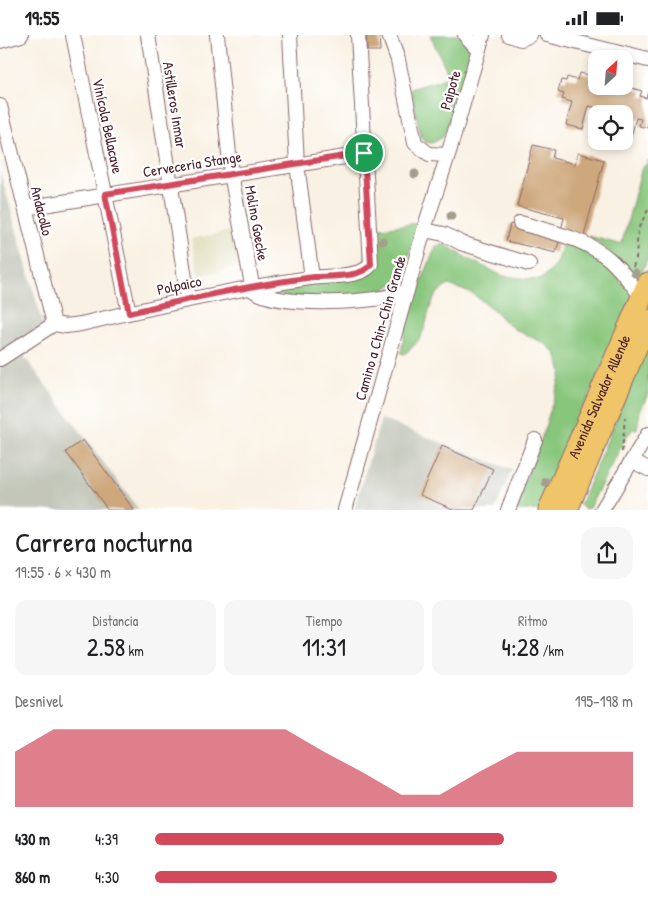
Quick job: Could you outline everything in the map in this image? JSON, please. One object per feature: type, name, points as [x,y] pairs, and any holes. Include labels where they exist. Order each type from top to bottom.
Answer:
[{"type":"highway","name":"Avenida Salvador Allende","points":[[564,509],[640,287]]},
{"type":"highway","name":"Avenida Salvador Allende","points":[[564,509],[648,320]]},
{"type":"street","points":[[0,41],[21,35]]},
{"type":"street","name":"Vinícola Bellacave","points":[[73,35],[129,313]]},
{"type":"street","name":"Astilleros Inmar","points":[[148,35],[188,299]]},
{"type":"street","name":"Molino Goecke","points":[[217,35],[231,174],[252,287]]},
{"type":"street","points":[[290,35],[298,164],[312,277]]},
{"type":"street","points":[[358,35],[364,153]]},
{"type":"street","points":[[389,35],[398,60],[415,143],[429,153],[448,155]]},
{"type":"street","points":[[466,35],[479,50]]},
{"type":"street","name":"Paipote","points":[[448,155],[483,35]]},
{"type":"street","points":[[509,35],[521,39],[530,35]]},
{"type":"street","points":[[546,35],[648,59]]},
{"type":"street","name":"Andacollo","points":[[0,106],[54,324]]},
{"type":"street","name":"Cerveceria Stange","points":[[24,208],[364,153]]},
{"type":"street","name":"Polpaico","points":[[54,324],[66,326],[81,324],[188,299],[252,287],[312,277],[362,273],[371,264],[364,153]]},
{"type":"street","name":"Camino a Chin-Chin Grande","points":[[345,510],[424,230],[448,155]]},
{"type":"street","points":[[520,223],[567,236],[595,249],[640,287]]},
{"type":"street","points":[[424,230],[444,234],[461,243],[529,264]]},
{"type":"street","points":[[252,287],[259,295],[276,299],[325,302],[381,299],[407,291]]},
{"type":"street","points":[[0,359],[54,324]]},
{"type":"street","points":[[602,510],[648,434]]},
{"type":"street","points":[[508,510],[535,440]]},
{"type":"street","points":[[633,461],[648,469]]},
{"type":"path","points":[[640,287],[636,258],[638,229],[648,210]]},
{"type":"path","points":[[626,413],[622,453],[633,461]]},
{"type":"shaded area","points":[[0,171],[47,339],[24,356],[139,510],[0,510]]},
{"type":"shaded area","points":[[234,230],[239,267],[199,276],[191,239]]},
{"type":"shaded area","points":[[381,419],[512,470],[495,510],[354,510]]},
{"type":"green space","points":[[430,35],[460,35],[472,50],[446,131],[443,137],[432,143],[425,142],[421,137],[411,89],[446,78],[448,73]]},
{"type":"green space","points":[[648,160],[648,257],[638,282],[608,251],[588,236],[622,243],[642,167],[646,165]]},
{"type":"green space","points":[[419,223],[411,250],[400,276],[384,290],[357,295],[285,297],[263,288],[361,275],[373,229]]},
{"type":"green space","points":[[563,242],[597,254],[633,294],[540,510],[514,510],[542,437],[562,372],[556,354],[546,344],[518,331],[505,322],[495,311],[473,294],[449,285],[436,295],[430,307],[421,336],[404,354],[401,353],[403,339],[415,299],[436,246],[444,244],[470,260],[503,276],[539,280],[550,272],[556,264]]},
{"type":"green space","points":[[648,343],[648,394],[640,411],[637,429],[633,429],[627,436],[589,508],[584,509],[580,505]]},
{"type":"building","points":[[366,35],[379,35],[380,51],[367,51]]},
{"type":"building","points":[[579,73],[588,75],[588,95],[633,95],[633,88],[642,91],[640,96],[646,98],[648,92],[648,128],[639,126],[641,119],[636,118],[633,129],[633,105],[588,105],[583,129],[566,125],[572,102],[562,99],[564,94],[558,92],[561,80],[566,81],[567,77],[577,80]]},
{"type":"building","points":[[533,145],[554,150],[552,158],[575,164],[578,153],[604,160],[584,236],[561,230],[564,218],[517,206]]},
{"type":"building","points":[[510,224],[560,237],[556,253],[506,241]]},
{"type":"building","points":[[83,440],[134,510],[108,510],[66,452]]},
{"type":"building","points":[[442,446],[493,469],[474,510],[455,510],[420,495]]},
{"type":"route","points":[[364,153],[371,264],[362,273],[312,277],[252,287],[129,313],[105,194],[364,153]]}]
